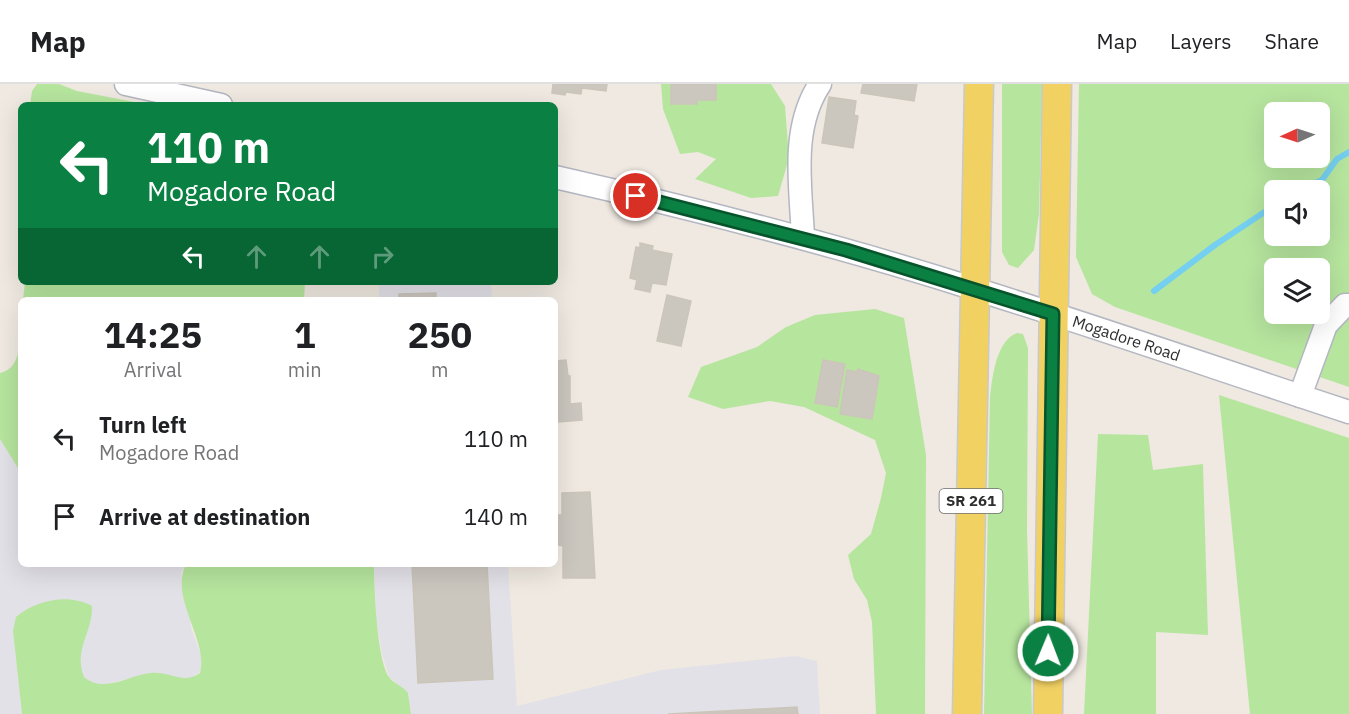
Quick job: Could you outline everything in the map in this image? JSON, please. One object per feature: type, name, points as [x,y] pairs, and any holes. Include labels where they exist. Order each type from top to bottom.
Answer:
[{"type":"main road","name":"SR 261","points":[[967,714],[979,84]]},
{"type":"main road","points":[[1048,714],[1057,84]]},
{"type":"street","points":[[126,84],[207,102]]},
{"type":"street","points":[[803,238],[799,159],[803,123],[813,95],[820,84]]},
{"type":"street","name":"Mogadore Road","points":[[558,178],[803,238],[975,289],[1349,412]]},
{"type":"street","points":[[1300,396],[1326,325],[1345,305],[1349,305]]},
{"type":"shaded area","points":[[379,285],[491,285],[492,297],[379,297]]},
{"type":"shaded area","points":[[0,439],[18,468],[18,567],[184,567],[181,573],[192,631],[203,660],[200,672],[189,679],[151,673],[107,684],[94,684],[84,677],[81,671],[80,646],[87,634],[13,631],[22,714],[0,714]]},
{"type":"shaded area","points":[[374,567],[508,567],[517,706],[661,670],[796,656],[817,661],[820,714],[411,714],[408,693],[389,677],[376,620]]},
{"type":"green space","points":[[37,84],[59,84],[77,91],[134,102],[30,102],[32,91]]},
{"type":"green space","points":[[661,84],[771,84],[785,106],[789,158],[778,196],[751,198],[695,179],[716,159],[698,152],[680,154],[663,109]]},
{"type":"green space","points":[[1002,84],[1042,84],[1039,214],[1034,250],[1018,268],[1009,265],[1002,252]]},
{"type":"green space","points":[[1079,84],[1349,84],[1349,387],[1115,307],[1092,294],[1076,257]]},
{"type":"green space","points":[[25,285],[305,285],[304,297],[23,297]]},
{"type":"green space","points":[[875,309],[904,318],[926,455],[925,714],[876,714],[872,622],[867,600],[854,579],[848,555],[871,534],[881,498],[886,473],[875,440],[804,407],[770,401],[723,409],[688,397],[701,367],[757,347],[786,327],[815,315]]},
{"type":"green space","points":[[1017,333],[1023,334],[1028,348],[1027,530],[1032,714],[984,714],[990,398],[996,361],[1004,343]]},
{"type":"green space","points":[[18,351],[18,468],[0,439],[0,373],[11,367]]},
{"type":"green space","points":[[1219,395],[1349,438],[1349,714],[1250,714]]},
{"type":"green space","points":[[1098,434],[1148,435],[1153,470],[1203,464],[1208,635],[1156,632],[1156,714],[1084,714]]},
{"type":"green space","points":[[185,567],[374,567],[377,623],[385,668],[389,677],[408,693],[411,714],[22,714],[13,631],[16,617],[33,606],[53,600],[73,600],[92,606],[90,625],[82,649],[81,667],[84,677],[92,682],[108,684],[151,673],[188,678],[200,673],[199,647],[185,605],[182,577]]},
{"type":"building","points":[[553,84],[607,84],[606,91],[582,88],[581,94],[566,92],[565,95],[552,93]]},
{"type":"building","points":[[671,84],[716,84],[716,100],[697,100],[697,104],[671,104]]},
{"type":"building","points":[[863,84],[917,84],[914,101],[861,93]]},
{"type":"building","points":[[829,97],[856,101],[854,115],[858,116],[853,148],[822,143]]},
{"type":"building","points":[[640,243],[653,246],[652,250],[672,254],[666,285],[652,283],[650,292],[635,289],[637,280],[630,278],[636,247],[640,248]]},
{"type":"building","points":[[436,293],[436,297],[399,297],[399,294]]},
{"type":"building","points":[[667,295],[691,301],[681,346],[657,341]]},
{"type":"building","points":[[566,360],[568,376],[570,376],[570,404],[581,403],[582,420],[558,422],[558,361]]},
{"type":"building","points":[[823,360],[845,364],[837,407],[815,403]]},
{"type":"building","points":[[858,369],[879,376],[872,419],[840,414],[847,370],[857,372]]},
{"type":"building","points":[[590,492],[595,578],[563,578],[563,546],[558,545],[558,515],[562,515],[562,493]]},
{"type":"building","points":[[412,567],[487,567],[493,679],[418,683]]},
{"type":"building","points":[[797,707],[798,714],[668,714]]},
{"type":"waterway","points":[[1322,180],[1337,159],[1349,152]]},
{"type":"waterway","points":[[1154,291],[1215,245],[1264,212]]},
{"type":"route","points":[[636,196],[846,250],[1053,314],[1048,651]]}]
